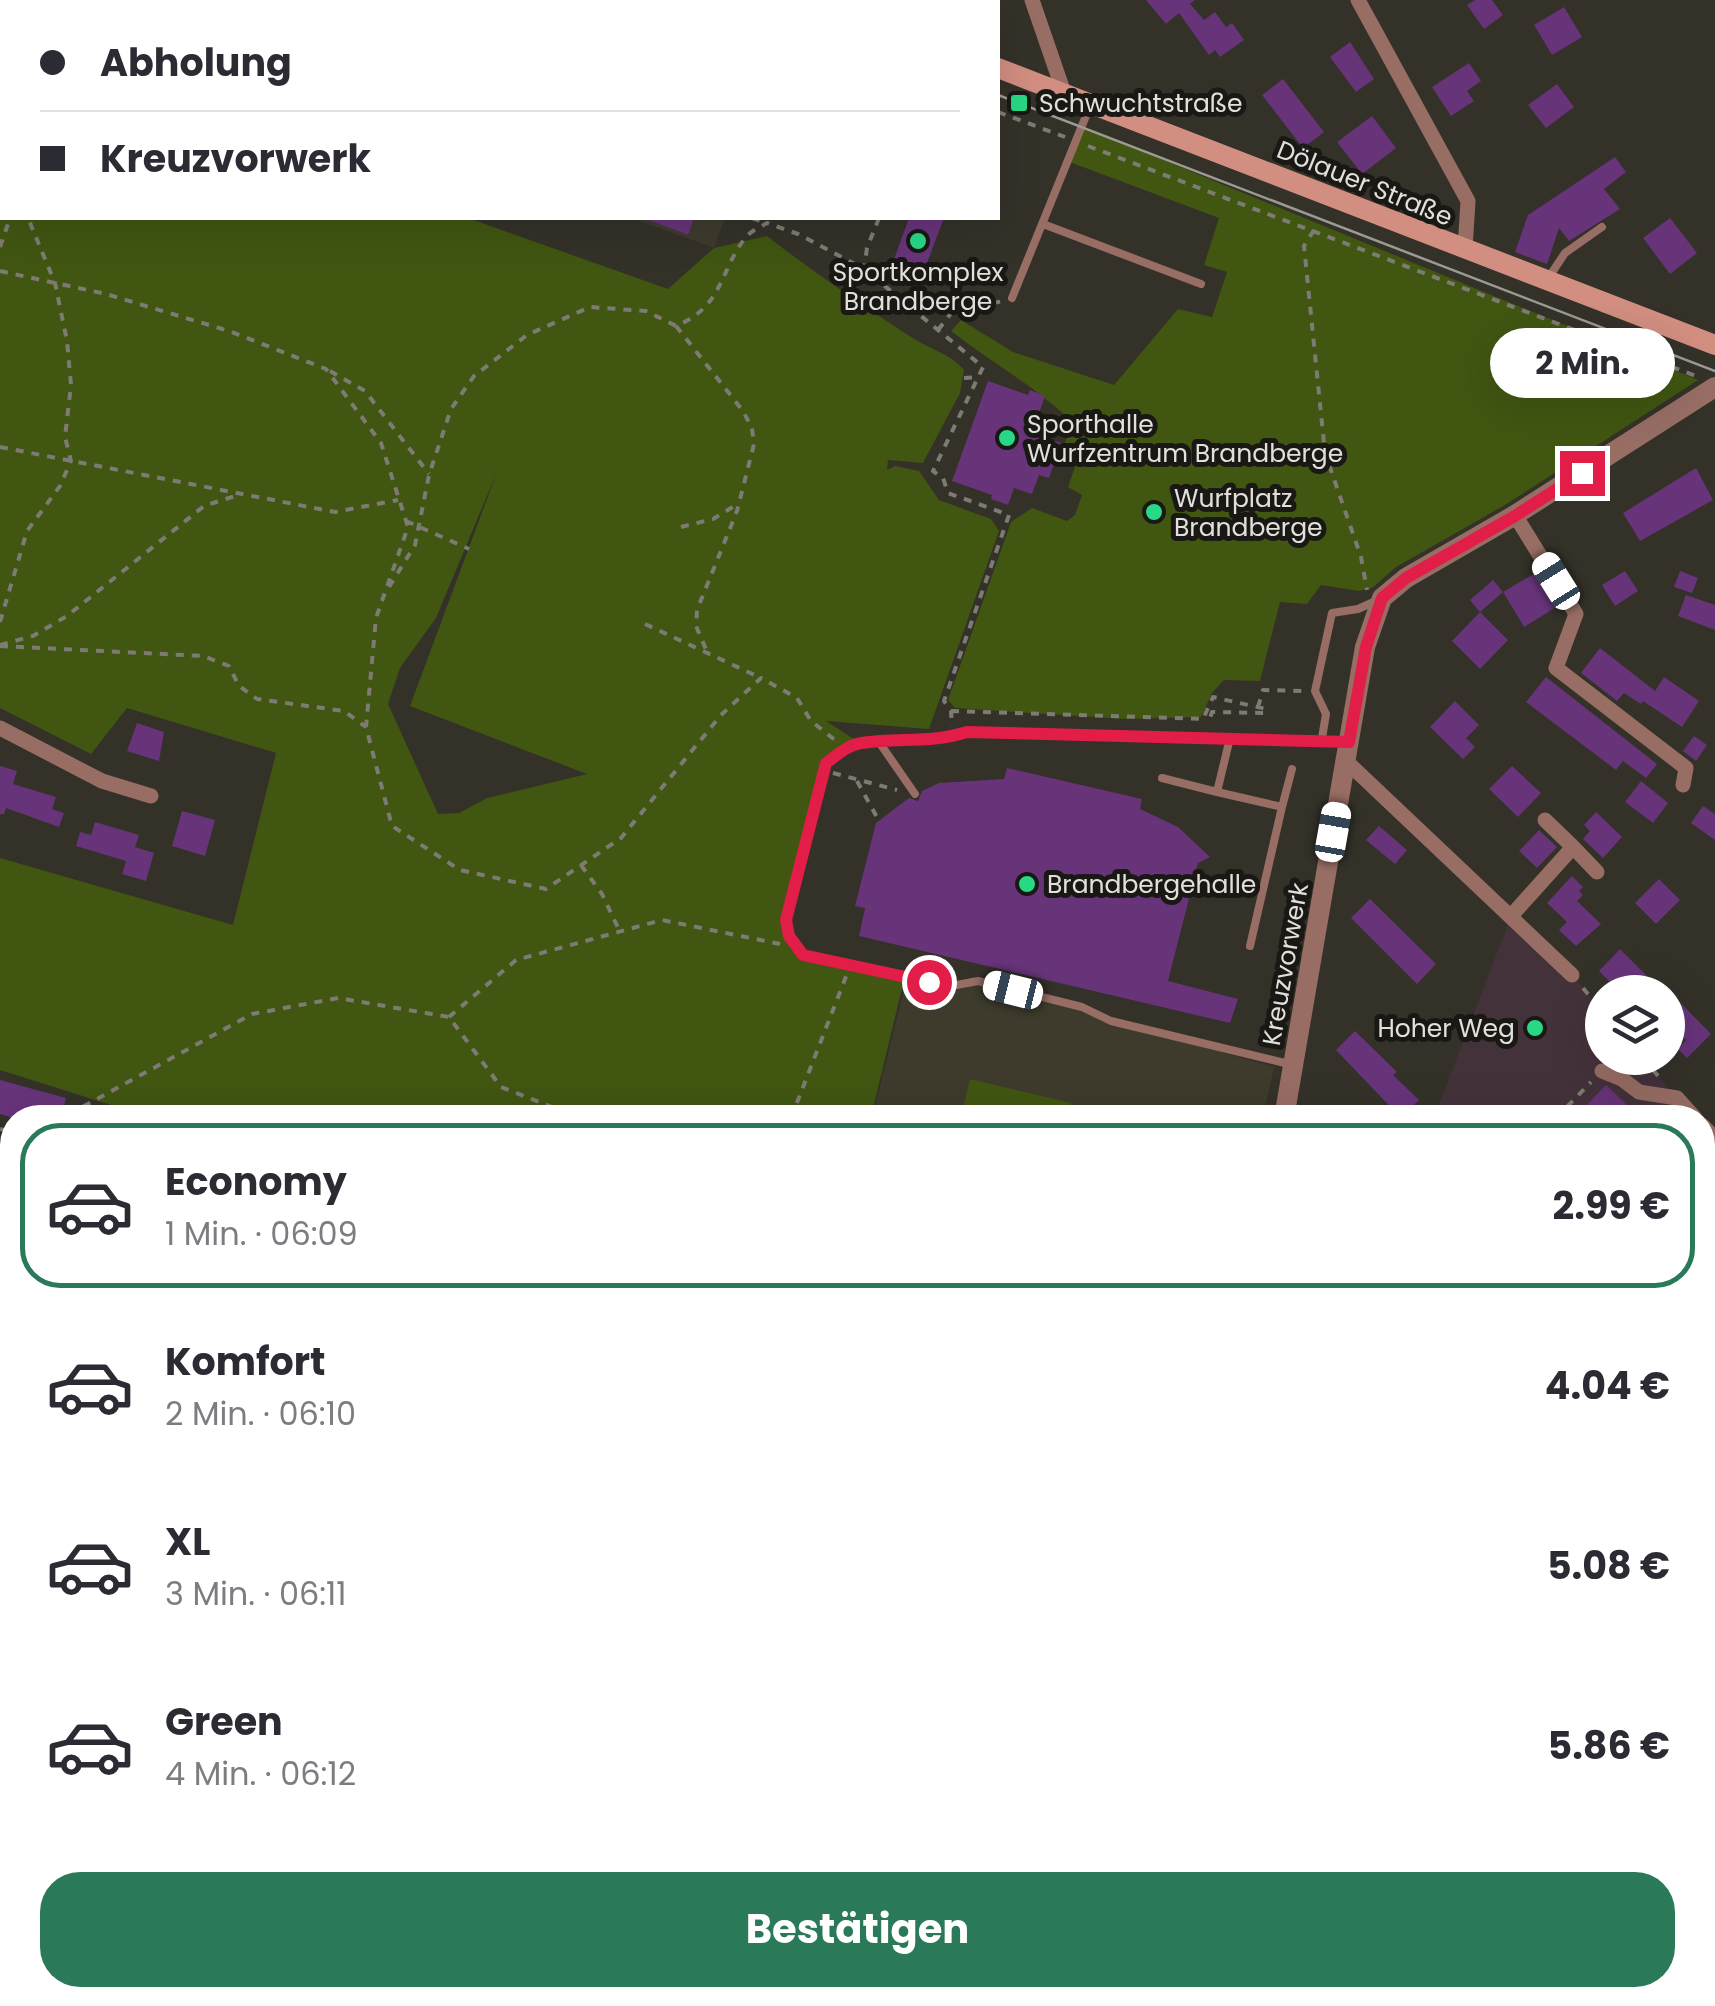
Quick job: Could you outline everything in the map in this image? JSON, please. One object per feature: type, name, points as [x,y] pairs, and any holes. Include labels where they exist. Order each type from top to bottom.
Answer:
[{"type":"main road","name":"Dölauer Straße","points":[[1000,69],[1092,101],[1715,346]]},
{"type":"street","points":[[1032,0],[1063,90]]},
{"type":"street","points":[[1358,0],[1468,202],[1465,249]]},
{"type":"street","points":[[1382,598],[1406,578],[1515,516],[1711,384]]},
{"type":"street","points":[[1515,516],[1576,614],[1556,668],[1686,768],[1683,785]]},
{"type":"street","name":"Kreuzvorwerk","points":[[1286,1105],[1366,647],[1382,598]]},
{"type":"street","points":[[0,728],[102,781],[151,796]]},
{"type":"street","points":[[1347,751],[1572,975]]},
{"type":"street","points":[[1545,820],[1597,872]]},
{"type":"street","points":[[1511,916],[1573,848]]},
{"type":"street","points":[[1612,1075],[1639,1092],[1677,1098],[1683,1105]]},
{"type":"lane","points":[[1012,298],[1092,101]]},
{"type":"lane","points":[[1043,224],[1201,284]]},
{"type":"lane","points":[[1547,281],[1565,253],[1602,227]]},
{"type":"lane","points":[[1322,738],[1326,714],[1315,691],[1332,614],[1358,609],[1382,598]]},
{"type":"lane","points":[[1293,1065],[1111,1021],[1082,1006],[978,981],[952,986],[803,955],[795,947],[786,920],[826,763],[860,743],[940,741],[967,732],[1322,738],[1347,751]]},
{"type":"lane","points":[[1217,792],[1230,738]]},
{"type":"lane","points":[[879,742],[915,794]]},
{"type":"lane","points":[[1250,946],[1292,769]]},
{"type":"lane","points":[[1162,778],[1282,807]]},
{"type":"path","points":[[1000,113],[1711,384]]},
{"type":"path","points":[[0,247],[9,220]]},
{"type":"path","points":[[0,622],[26,531],[60,486],[70,460],[65,437],[71,385],[67,341],[55,283],[29,220]]},
{"type":"path","points":[[758,220],[798,234],[864,269],[983,366],[933,471]]},
{"type":"path","points":[[864,269],[878,220]]},
{"type":"path","points":[[676,326],[694,318],[719,289],[747,235],[767,223]]},
{"type":"path","points":[[1314,230],[1304,246],[1324,454],[1361,557],[1368,594],[1382,598]]},
{"type":"path","points":[[0,272],[106,294],[229,331],[326,369],[365,391],[430,475]]},
{"type":"path","points":[[938,330],[952,312],[988,307],[1012,298]]},
{"type":"path","points":[[384,595],[415,545],[430,475],[451,409],[474,376],[526,335],[590,307],[646,311],[676,326],[744,411],[752,428],[754,444],[739,502],[697,610],[696,626],[708,654]]},
{"type":"path","points":[[326,369],[381,443],[408,527],[376,618],[366,726],[392,826],[460,870],[546,889],[621,838],[721,714],[761,678]]},
{"type":"path","points":[[964,378],[978,377]]},
{"type":"path","points":[[0,447],[335,512],[399,499]]},
{"type":"path","points":[[925,463],[943,478],[948,493],[1008,515],[944,701],[951,711],[1203,719],[1213,697],[1266,708],[1264,714],[1212,712],[1204,738]]},
{"type":"path","points":[[0,646],[33,636],[67,616],[204,506],[240,494]]},
{"type":"path","points":[[682,527],[713,520],[739,502]]},
{"type":"path","points":[[406,521],[469,549]]},
{"type":"path","points":[[645,624],[797,698],[812,721],[844,749]]},
{"type":"path","points":[[0,646],[203,656],[229,666],[239,686],[257,699],[330,708],[366,726]]},
{"type":"path","points":[[1258,707],[1263,690],[1315,691]]},
{"type":"path","points":[[824,770],[915,794]]},
{"type":"path","points":[[856,780],[879,820]]},
{"type":"path","points":[[581,865],[602,894],[620,932]]},
{"type":"path","points":[[449,1017],[516,960],[662,920],[795,947]]},
{"type":"path","points":[[796,1105],[850,965]]},
{"type":"path","points":[[1572,975],[1585,991]]},
{"type":"path","points":[[86,1105],[252,1014],[338,998],[449,1017],[501,1087],[547,1105]]},
{"type":"path","points":[[1569,1105],[1598,1075]]},
{"type":"shaded area","points":[[637,220],[724,220],[714,248]]},
{"type":"shaded area","name":"Hoher Weg","points":[[1511,916],[1585,991],[1585,1075],[1657,1075],[1684,1105],[1439,1105]]},
{"type":"shaded area","points":[[907,978],[951,986],[978,981],[1082,1007],[1111,1021],[1274,1067],[1266,1105],[875,1105]]},
{"type":"green space","points":[[1081,126],[1698,380],[1505,505],[1396,567],[1372,588],[1359,591],[1321,585],[1307,604],[1280,602],[1260,681],[1224,680],[1212,693],[1201,717],[1125,719],[955,708],[948,700],[1011,522],[1032,508],[1067,521],[1075,515],[1082,495],[1068,487],[1079,456],[1064,446],[1072,422],[951,331],[961,320],[1013,352],[1114,385],[1178,309],[1212,317],[1227,272],[1204,265],[1219,218],[1067,161]]},
{"type":"green space","points":[[0,220],[474,220],[668,289],[714,248],[767,236],[964,370],[960,393],[923,463],[888,460],[887,470],[895,466],[919,471],[939,500],[991,519],[999,531],[929,729],[826,721],[860,743],[826,763],[786,919],[789,936],[803,955],[904,980],[874,1105],[111,1105],[0,1070],[0,858],[233,925],[276,753],[127,708],[91,754],[0,708]],"holes":[[[497,472],[410,706],[587,774],[487,798],[459,813],[438,814],[388,704],[400,668],[436,618]]]},
{"type":"green space","points":[[970,1079],[1071,1103],[1070,1105],[964,1105]]},
{"type":"building","points":[[1146,0],[1195,0],[1190,4],[1204,20],[1215,12],[1226,27],[1232,23],[1244,40],[1220,57],[1215,50],[1209,55],[1179,13],[1166,24]]},
{"type":"building","points":[[1475,0],[1492,0],[1503,15],[1484,29],[1467,5]]},
{"type":"building","points":[[1564,7],[1582,37],[1552,55],[1534,25]]},
{"type":"building","points":[[1350,42],[1374,79],[1356,92],[1330,57]]},
{"type":"building","points":[[1469,63],[1481,81],[1467,91],[1474,101],[1451,116],[1432,87]]},
{"type":"building","points":[[1283,79],[1324,132],[1303,148],[1262,95]]},
{"type":"building","points":[[1557,84],[1574,107],[1546,128],[1528,105]]},
{"type":"building","points":[[1372,116],[1396,148],[1362,174],[1337,142]]},
{"type":"building","points":[[1615,157],[1626,172],[1604,189],[1620,209],[1569,241],[1559,228],[1547,264],[1515,252],[1528,215]]},
{"type":"building","points":[[1670,218],[1697,253],[1670,274],[1643,238]]},
{"type":"building","points":[[649,220],[693,220],[688,235]]},
{"type":"building","name":"Sportkomplex Brandberge","points":[[908,220],[943,220],[922,276],[892,265]]},
{"type":"building","name":"Sporthalle Wurfzentrum Brandberge","points":[[988,381],[1028,395],[1030,390],[1045,396],[1032,433],[1061,443],[1049,478],[1039,475],[1032,494],[1014,488],[1008,505],[952,481]]},
{"type":"building","points":[[1696,468],[1713,500],[1640,541],[1623,513]]},
{"type":"building","points":[[1625,571],[1638,591],[1615,606],[1602,585]]},
{"type":"building","points":[[1680,571],[1698,578],[1692,593],[1674,587]]},
{"type":"building","points":[[1537,572],[1558,606],[1524,627],[1503,592]]},
{"type":"building","points":[[1493,580],[1503,592],[1480,612],[1470,600]]},
{"type":"building","points":[[1686,595],[1715,605],[1715,630],[1678,616]]},
{"type":"building","points":[[1480,612],[1508,640],[1480,669],[1452,641]]},
{"type":"building","points":[[1600,648],[1655,691],[1664,677],[1699,701],[1682,727],[1624,693],[1617,701],[1581,673]]},
{"type":"building","points":[[1546,677],[1657,764],[1646,778],[1623,761],[1616,770],[1526,702]]},
{"type":"building","points":[[1455,701],[1479,725],[1466,738],[1475,747],[1463,759],[1430,727]]},
{"type":"building","points":[[137,723],[164,732],[159,761],[127,751]]},
{"type":"building","points":[[1694,736],[1707,745],[1696,761],[1683,751]]},
{"type":"building","points":[[0,766],[17,771],[13,784],[56,797],[52,809],[64,813],[59,827],[6,808],[0,814]]},
{"type":"building","points":[[1512,766],[1541,793],[1518,817],[1489,789]]},
{"type":"building","name":"Brandbergehalle","points":[[1007,768],[1142,799],[1140,809],[1178,827],[1210,857],[1198,863],[1168,981],[1238,999],[1230,1023],[859,936],[865,908],[855,906],[876,823],[909,798],[918,801],[922,791],[939,783],[1004,779]]},
{"type":"building","points":[[1641,781],[1668,803],[1653,823],[1625,802]]},
{"type":"building","points":[[1703,806],[1715,814],[1715,840],[1691,823]]},
{"type":"building","points":[[182,811],[215,820],[205,856],[172,846]]},
{"type":"building","points":[[1596,812],[1622,837],[1603,858],[1583,839],[1590,831],[1584,825]]},
{"type":"building","points":[[95,822],[139,835],[135,847],[154,853],[146,881],[122,874],[126,861],[76,846],[80,832],[91,835]]},
{"type":"building","points":[[1379,826],[1407,850],[1395,864],[1366,840]]},
{"type":"building","points":[[1539,830],[1557,847],[1537,868],[1519,851]]},
{"type":"building","points":[[1572,876],[1583,887],[1579,891],[1583,895],[1577,901],[1601,924],[1576,946],[1559,930],[1567,922],[1547,903]]},
{"type":"building","points":[[1659,879],[1680,900],[1656,924],[1635,903]]},
{"type":"building","points":[[1370,899],[1436,964],[1417,984],[1351,918]]},
{"type":"building","points":[[1620,949],[1646,975],[1603,975],[1599,971]]},
{"type":"building","points":[[1685,1007],[1711,1034],[1687,1058]]},
{"type":"building","points":[[1355,1031],[1419,1100],[1414,1105],[1389,1105],[1336,1050]]},
{"type":"building","points":[[0,1080],[66,1098],[64,1105],[0,1105]]},
{"type":"building","points":[[1606,1085],[1627,1105],[1587,1105]]},
{"type":"tram line","points":[[1000,96],[1715,371]]},
{"type":"place","name":"Schwuchtstraße","points":[[1019,103]]},
{"type":"place","name":"Sportkomplex Brandberge","points":[[918,241]]},
{"type":"place","name":"Sporthalle Wurfzentrum Brandberge","points":[[1007,438]]},
{"type":"place","name":"Wurfplatz Brandberge","points":[[1154,512]]},
{"type":"place","name":"Brandbergehalle","points":[[1027,884]]},
{"type":"place","name":"Hoher Weg","points":[[1535,1028]]},
{"type":"route","points":[[929,982],[803,955],[789,936],[786,920],[826,763],[860,743],[940,741],[967,732],[1322,738],[1349,742],[1372,619],[1382,598],[1406,578],[1582,473]]}]
